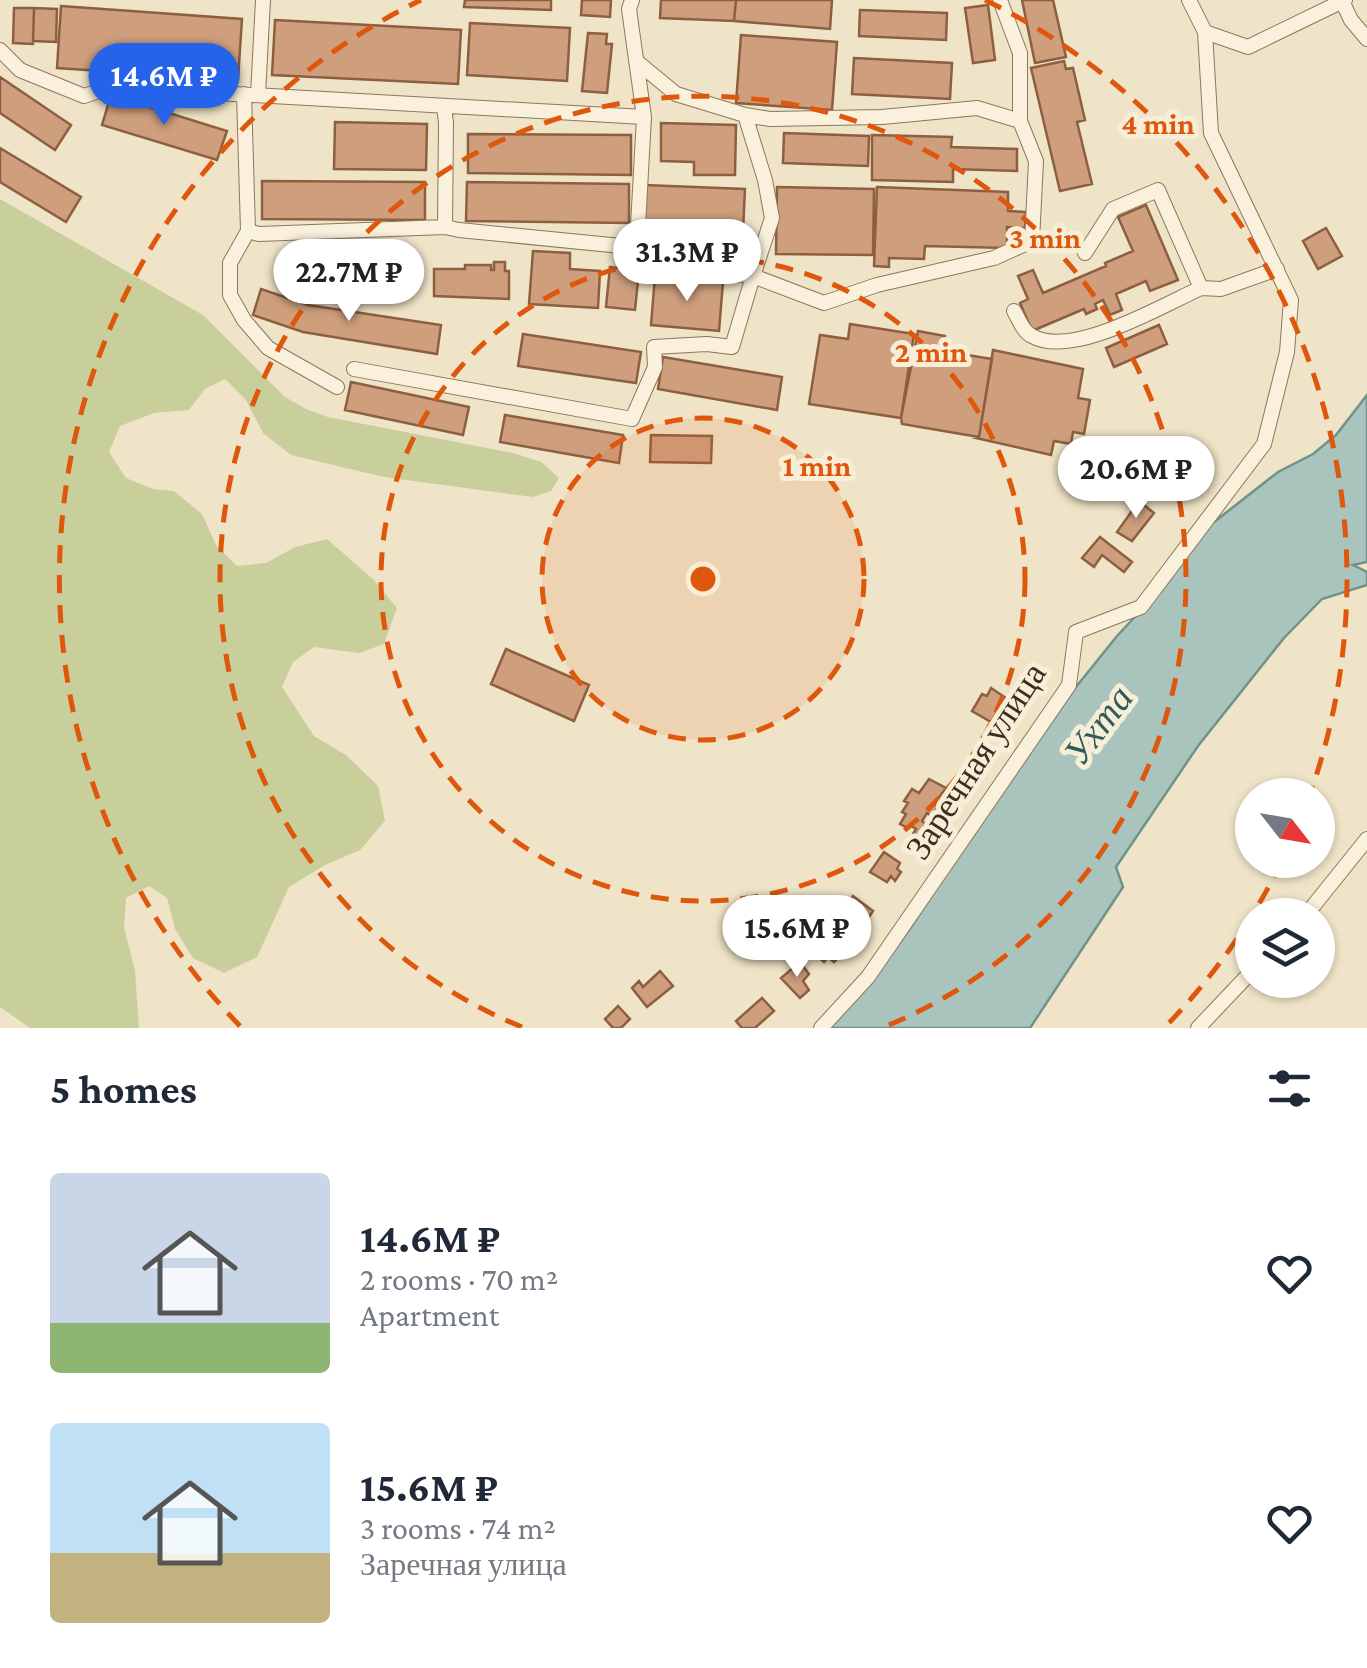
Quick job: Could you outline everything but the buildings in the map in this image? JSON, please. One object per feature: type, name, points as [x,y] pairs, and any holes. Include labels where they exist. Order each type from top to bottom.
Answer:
[{"type":"street","points":[[264,0],[251,95],[248,232],[230,263],[230,294],[244,320],[268,348],[338,387]]},
{"type":"street","points":[[632,0],[629,9],[644,117],[636,262]]},
{"type":"street","points":[[248,232],[445,227],[621,246],[636,262],[753,276],[824,303],[877,285],[994,258],[1032,241],[1036,161],[1020,122],[1020,52],[1000,0]]},
{"type":"street","name":"Заречная улица","points":[[821,1028],[868,977],[1069,685],[1076,632],[1141,607],[1264,444],[1287,352],[1291,300],[1210,133],[1205,32],[1189,0]]},
{"type":"street","points":[[1205,32],[1248,47],[1343,1],[1351,20],[1367,38]]},
{"type":"street","points":[[0,50],[20,70],[84,96],[111,86],[644,117]]},
{"type":"street","points":[[636,61],[676,94],[770,119],[882,117],[976,108],[1020,122]]},
{"type":"street","points":[[444,106],[445,227]]},
{"type":"street","points":[[354,369],[632,419],[655,367],[654,348],[707,344],[732,347],[772,218],[745,115]]},
{"type":"street","points":[[1086,253],[1113,209],[1158,190],[1201,288]]},
{"type":"street","points":[[1014,311],[1032,337],[1066,342],[1092,338],[1201,288],[1221,288],[1277,269]]},
{"type":"street","points":[[1320,898],[1367,839]]},
{"type":"street","points":[[1198,1028],[1235,989]]},
{"type":"green space","points":[[0,199],[203,315],[285,397],[308,410],[513,453],[541,462],[559,478],[551,491],[533,497],[384,477],[291,455],[263,433],[246,400],[225,379],[205,389],[189,410],[154,413],[120,426],[109,452],[126,478],[153,489],[174,491],[202,514],[216,545],[237,566],[266,563],[295,547],[327,539],[374,580],[397,608],[384,644],[359,653],[314,647],[293,662],[282,687],[314,736],[346,755],[378,786],[385,821],[360,850],[289,887],[257,957],[224,973],[193,958],[175,929],[167,898],[149,886],[126,898],[124,928],[135,970],[139,1028],[30,1028],[0,1007]]},
{"type":"water","name":"Ухта","points":[[1367,395],[1367,562],[1353,565],[1367,572],[1367,585],[1322,599],[1284,638],[1198,746],[1116,867],[1123,887],[1030,1028],[827,1028],[871,982],[909,930],[1072,692],[1209,526],[1278,472],[1313,454],[1336,435]]}]
